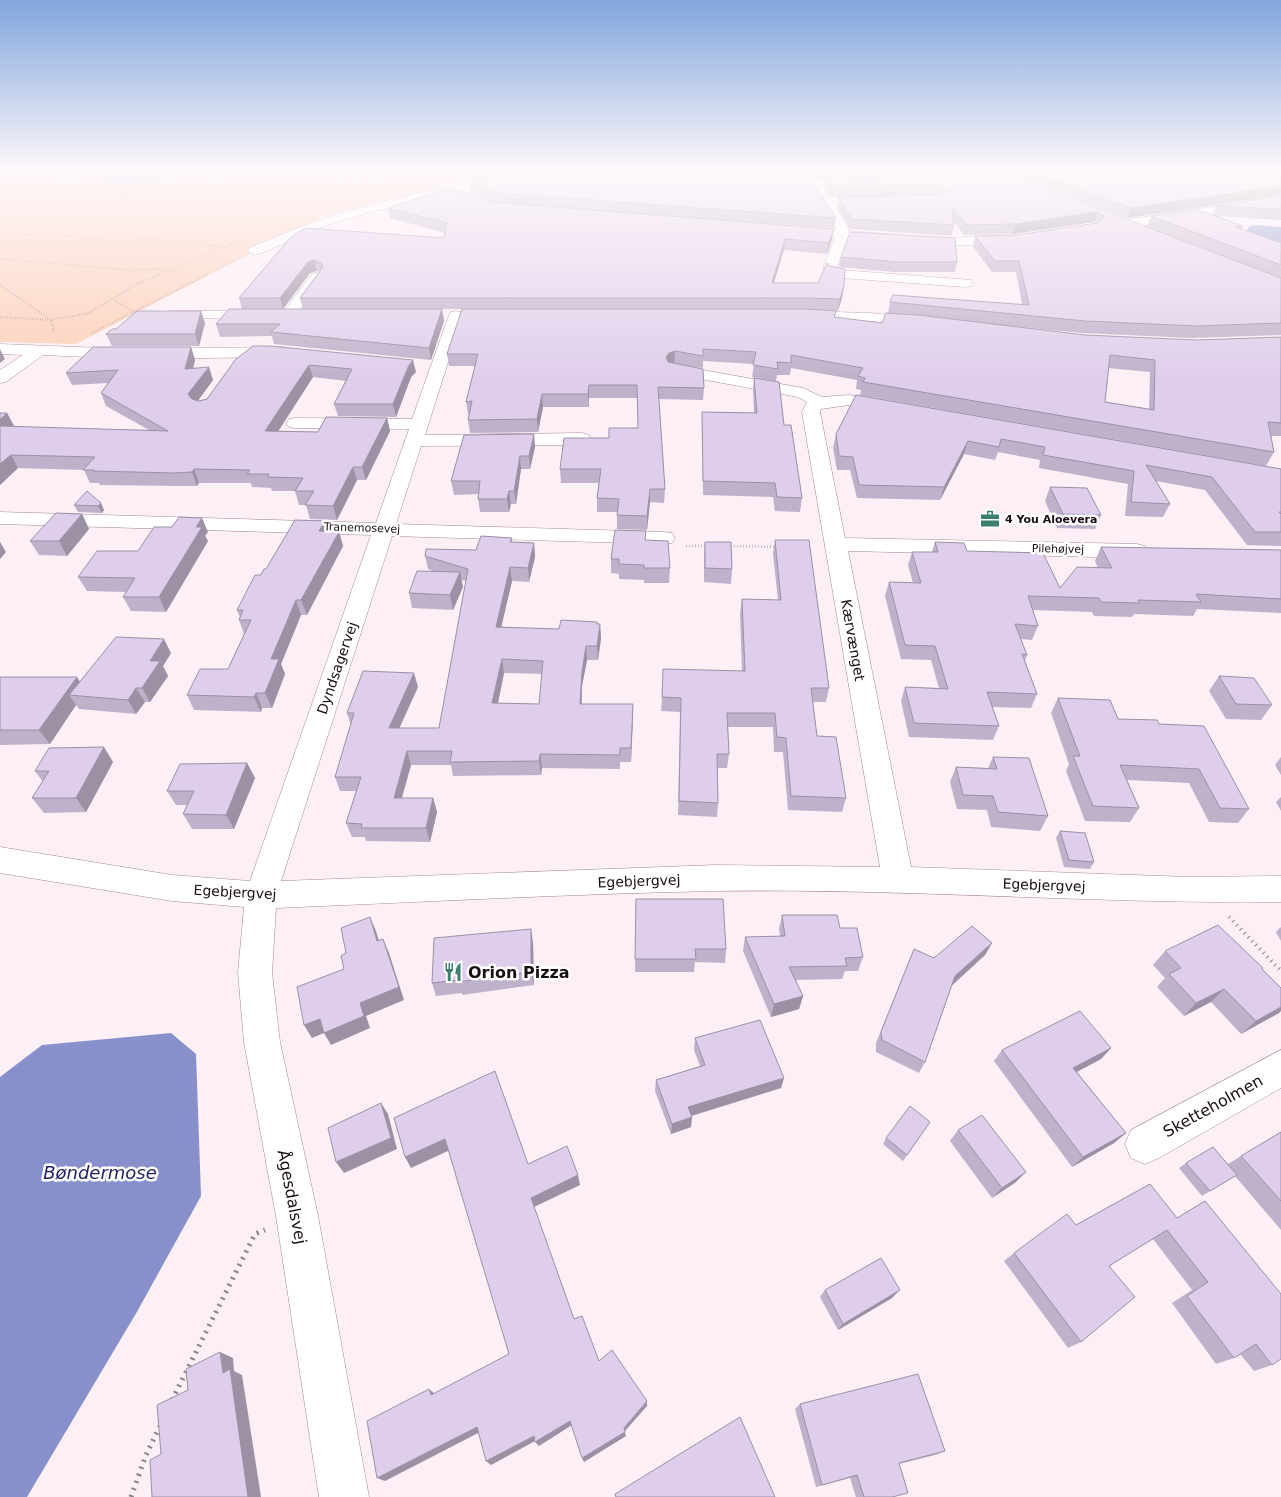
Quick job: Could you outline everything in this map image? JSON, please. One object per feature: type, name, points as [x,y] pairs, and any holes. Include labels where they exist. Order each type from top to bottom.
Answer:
[{"type":"street","points":[[254,251],[278,241]]},
{"type":"street","points":[[840,241],[830,268],[833,272],[966,283]]},
{"type":"street","points":[[943,241],[980,241]]},
{"type":"street","points":[[288,315],[317,276]]},
{"type":"street","points":[[172,315],[307,315]]},
{"type":"street","points":[[786,315],[870,318],[935,323]]},
{"type":"street","name":"Dyndsagervej","points":[[261,895],[416,432],[428,367],[457,316]]},
{"type":"street","points":[[0,349],[129,354],[245,351],[303,354]]},
{"type":"street","points":[[0,378],[40,350]]},
{"type":"street","points":[[234,367],[245,351]]},
{"type":"street","points":[[675,370],[803,393],[819,402],[849,400],[908,411]]},
{"type":"street","name":"Kærvænget","points":[[819,402],[813,406],[811,412],[898,880]]},
{"type":"street","points":[[295,423],[416,432],[582,439]]},
{"type":"street","name":"Tranemosevej","points":[[0,518],[664,538]]},
{"type":"street","name":"Pilehøjvej","points":[[836,544],[1152,552]]},
{"type":"street","name":"Egebjergvej","points":[[0,860],[172,888],[261,895],[716,878],[898,880],[1203,890],[1281,889]]},
{"type":"street","name":"Ågesdalsvej","points":[[261,895],[255,973],[262,1042],[296,1216],[344,1497]]},
{"type":"street","name":"Sketteholmen","points":[[1146,1144],[1281,1068]]},
{"type":"path","points":[[165,241],[222,245],[224,247]]},
{"type":"path","points":[[0,318],[51,320],[89,312],[137,284],[238,241]]},
{"type":"path","points":[[57,350],[254,251]]},
{"type":"path","points":[[0,259],[118,269],[173,269]]},
{"type":"path","points":[[0,285],[51,320],[56,338],[40,350]]},
{"type":"path","points":[[114,299],[134,312]]},
{"type":"path","points":[[664,538],[682,546],[710,546]]},
{"type":"path","points":[[720,546],[786,547]]},
{"type":"path","points":[[1203,890],[1281,971]]},
{"type":"path","points":[[170,1405],[255,1234],[296,1216]]},
{"type":"path","points":[[131,1497],[146,1455],[162,1422]]},
{"type":"shaded area","points":[[0,241],[275,241],[76,344],[0,342]]},
{"type":"water","points":[[1256,241],[1281,241],[1281,252]]},
{"type":"water","name":"Bøndermose","points":[[171,1033],[196,1054],[201,1196],[138,1310],[27,1497],[0,1497],[0,1077],[42,1045]]},
{"type":"building","points":[[288,241],[784,241],[772,283],[818,283],[827,263],[829,266],[845,269],[844,286],[840,299],[300,298],[323,267],[322,264],[314,260],[308,262],[280,298],[239,298]]},
{"type":"building","points":[[805,241],[829,241],[828,243]]},
{"type":"building","points":[[847,241],[955,241],[957,262],[897,262],[841,257]]},
{"type":"building","points":[[979,241],[1183,241],[1281,278],[1281,323],[1197,326],[1085,321],[890,302],[893,295],[1029,305],[1019,261],[995,261]]},
{"type":"building","points":[[1217,241],[1275,241],[1281,243],[1281,265]]},
{"type":"building","points":[[229,309],[442,309],[429,348],[271,332],[280,324],[216,324]]},
{"type":"building","points":[[462,309],[806,309],[836,311],[834,317],[882,323],[886,313],[918,315],[1085,335],[1197,340],[1281,337],[1281,423],[1268,422],[1274,452],[863,382],[865,378],[858,376],[863,368],[791,355],[791,363],[777,362],[778,369],[753,365],[756,352],[703,349],[703,356],[675,351],[669,353],[666,357],[668,362],[703,369],[704,388],[658,387],[665,489],[650,489],[647,516],[617,515],[619,499],[597,498],[601,469],[560,469],[564,438],[609,438],[609,428],[638,428],[637,385],[589,385],[588,394],[542,394],[537,419],[468,420],[472,401],[466,402],[478,354],[447,354]],"holes":[[[1110,355],[1155,360],[1154,410],[1105,402]]]},
{"type":"building","points":[[137,311],[201,311],[195,334],[106,334],[112,329],[116,329]]},
{"type":"building","points":[[253,346],[413,360],[409,365],[393,404],[334,404],[352,369],[309,365],[265,431],[318,432],[326,417],[387,418],[362,467],[353,467],[333,506],[305,505],[314,491],[295,491],[303,478],[267,477],[269,474],[247,474],[250,470],[194,469],[192,472],[174,473],[83,470],[95,457],[11,455],[0,464],[0,426],[168,431],[101,393],[118,370],[66,373],[93,347],[191,347],[185,369],[209,367],[188,394],[192,399],[199,401],[207,399],[236,359]]},
{"type":"building","points":[[754,378],[779,382],[784,425],[791,425],[802,498],[777,497],[775,483],[703,481],[702,412],[757,413]]},
{"type":"building","points":[[856,395],[1281,469],[1281,512],[1279,512],[1281,514],[1281,532],[1255,532],[1212,477],[1146,465],[1170,504],[1131,502],[1134,471],[1043,455],[1045,447],[1001,439],[999,447],[968,441],[944,487],[859,485],[853,457],[839,456],[836,434]]},
{"type":"building","points":[[0,413],[7,413],[0,420]]},
{"type":"building","points":[[534,434],[529,456],[520,456],[514,491],[509,491],[507,499],[478,499],[480,481],[451,481],[464,435]]},
{"type":"building","points":[[1050,487],[1087,488],[1101,515],[1063,514]]},
{"type":"building","points":[[87,491],[101,503],[98,506],[74,505]]},
{"type":"building","points":[[56,513],[82,514],[59,541],[30,541]]},
{"type":"building","points":[[179,517],[202,518],[196,527],[202,527],[159,597],[123,597],[135,578],[78,577],[97,551],[138,551],[154,527],[172,527]]},
{"type":"building","points":[[295,520],[325,521],[319,531],[339,532],[301,600],[296,600],[271,659],[279,659],[265,693],[256,693],[254,697],[187,695],[200,669],[228,669],[251,620],[239,620],[243,610],[237,610],[255,575],[261,575],[264,569],[266,569]]},
{"type":"building","points":[[615,530],[646,531],[645,540],[668,541],[670,568],[644,568],[644,565],[619,564],[619,559],[611,559]]},
{"type":"building","points":[[481,536],[512,538],[510,542],[534,543],[528,568],[510,567],[496,627],[559,629],[561,620],[597,622],[597,624],[600,624],[597,646],[586,646],[580,704],[633,704],[631,748],[620,748],[620,755],[540,754],[539,761],[450,762],[452,751],[407,751],[394,798],[433,798],[426,828],[361,828],[362,824],[346,823],[361,777],[335,777],[354,713],[347,713],[363,671],[414,673],[389,728],[439,728],[468,569],[425,556],[426,549],[476,550]],"holes":[[[502,659],[543,661],[539,704],[492,703]]]},
{"type":"building","points":[[775,540],[809,540],[829,688],[811,688],[817,736],[836,737],[846,798],[791,796],[786,738],[777,737],[775,713],[727,713],[729,754],[717,754],[718,803],[679,801],[681,698],[662,697],[663,669],[745,671],[742,599],[781,600]]},
{"type":"building","points":[[705,542],[731,542],[732,569],[705,568]]},
{"type":"building","points":[[935,542],[964,543],[967,551],[1043,553],[1060,588],[1077,567],[1112,568],[1101,547],[1281,550],[1281,599],[1196,594],[1201,602],[1138,600],[1139,603],[1101,602],[1099,598],[1028,596],[1038,626],[1015,624],[1027,655],[1022,654],[1037,694],[987,692],[999,726],[914,723],[905,687],[948,689],[935,646],[905,645],[889,582],[921,583],[912,552],[938,552]]},
{"type":"building","points":[[417,571],[460,572],[450,595],[409,593]]},
{"type":"building","points":[[116,637],[164,639],[150,661],[160,661],[142,688],[136,688],[128,700],[69,695]]},
{"type":"building","points":[[1219,676],[1254,678],[1272,705],[1236,704]]},
{"type":"building","points":[[0,677],[77,677],[39,730],[0,730]]},
{"type":"building","points":[[1058,698],[1110,700],[1118,719],[1157,720],[1159,724],[1204,726],[1249,809],[1220,808],[1199,769],[1120,765],[1139,808],[1093,806],[1073,756],[1080,756]]},
{"type":"building","points":[[104,747],[76,798],[32,798],[49,771],[35,771],[49,748]]},
{"type":"building","points":[[993,757],[1029,758],[1048,816],[998,812],[993,796],[963,795],[956,767],[997,769]]},
{"type":"building","points":[[247,763],[226,815],[183,814],[194,791],[167,791],[180,764]]},
{"type":"building","points":[[1060,831],[1085,833],[1094,862],[1069,860]]},
{"type":"building","points":[[636,899],[723,899],[726,949],[695,949],[696,959],[635,959]]},
{"type":"building","points":[[782,915],[837,915],[840,928],[857,928],[863,957],[845,958],[847,966],[789,967],[803,996],[774,1004],[745,937],[785,936]]},
{"type":"building","points":[[370,917],[377,941],[383,939],[399,987],[360,1003],[364,1016],[324,1033],[320,1019],[304,1025],[297,987],[344,969],[341,956],[346,953],[341,928]]},
{"type":"building","points":[[1218,925],[1281,988],[1281,1007],[1256,1021],[1224,989],[1196,1003],[1169,974],[1181,968],[1165,951]]},
{"type":"building","points":[[972,926],[992,943],[955,976],[925,1062],[882,1040],[881,1032],[914,949],[934,958]]},
{"type":"building","points":[[531,929],[531,972],[458,982],[458,980],[432,983],[434,938]]},
{"type":"building","points":[[1080,1011],[1111,1048],[1073,1068],[1126,1133],[1083,1157],[1002,1050]]},
{"type":"building","points":[[760,1020],[784,1078],[688,1107],[692,1117],[672,1124],[656,1080],[705,1065],[695,1038]]},
{"type":"building","points":[[495,1071],[528,1164],[567,1146],[578,1175],[531,1198],[574,1319],[582,1316],[599,1361],[612,1350],[647,1401],[624,1428],[625,1432],[582,1458],[570,1421],[535,1442],[534,1436],[486,1461],[477,1427],[377,1478],[367,1421],[429,1389],[431,1395],[509,1354],[445,1139],[405,1157],[394,1118]]},
{"type":"building","points":[[381,1103],[391,1138],[336,1162],[328,1128]]},
{"type":"building","points":[[910,1106],[930,1122],[907,1155],[886,1138]]},
{"type":"building","points":[[982,1115],[1026,1172],[1002,1188],[958,1130]]},
{"type":"building","points":[[1281,1132],[1281,1201],[1241,1156]]},
{"type":"building","points":[[1213,1147],[1237,1175],[1210,1191],[1186,1163]]},
{"type":"building","points":[[1150,1184],[1177,1218],[1205,1201],[1281,1294],[1281,1359],[1272,1365],[1256,1344],[1234,1358],[1187,1296],[1208,1282],[1167,1230],[1109,1266],[1135,1297],[1081,1342],[1014,1253],[1067,1214],[1076,1225]]},
{"type":"building","points":[[881,1258],[900,1290],[843,1324],[825,1290]]},
{"type":"building","points":[[220,1352],[223,1373],[230,1369],[248,1497],[152,1497],[150,1460],[161,1454],[157,1405],[188,1390],[186,1369]]},
{"type":"building","points":[[918,1374],[945,1451],[899,1463],[908,1493],[892,1497],[864,1497],[857,1475],[822,1485],[800,1404]]},
{"type":"building","points":[[740,1417],[775,1497],[616,1497],[615,1494]]},
{"type":"place","name":"4 You Aloevera","points":[[990,519]]},
{"type":"place","name":"Orion Pizza","points":[[453,972]]}]
